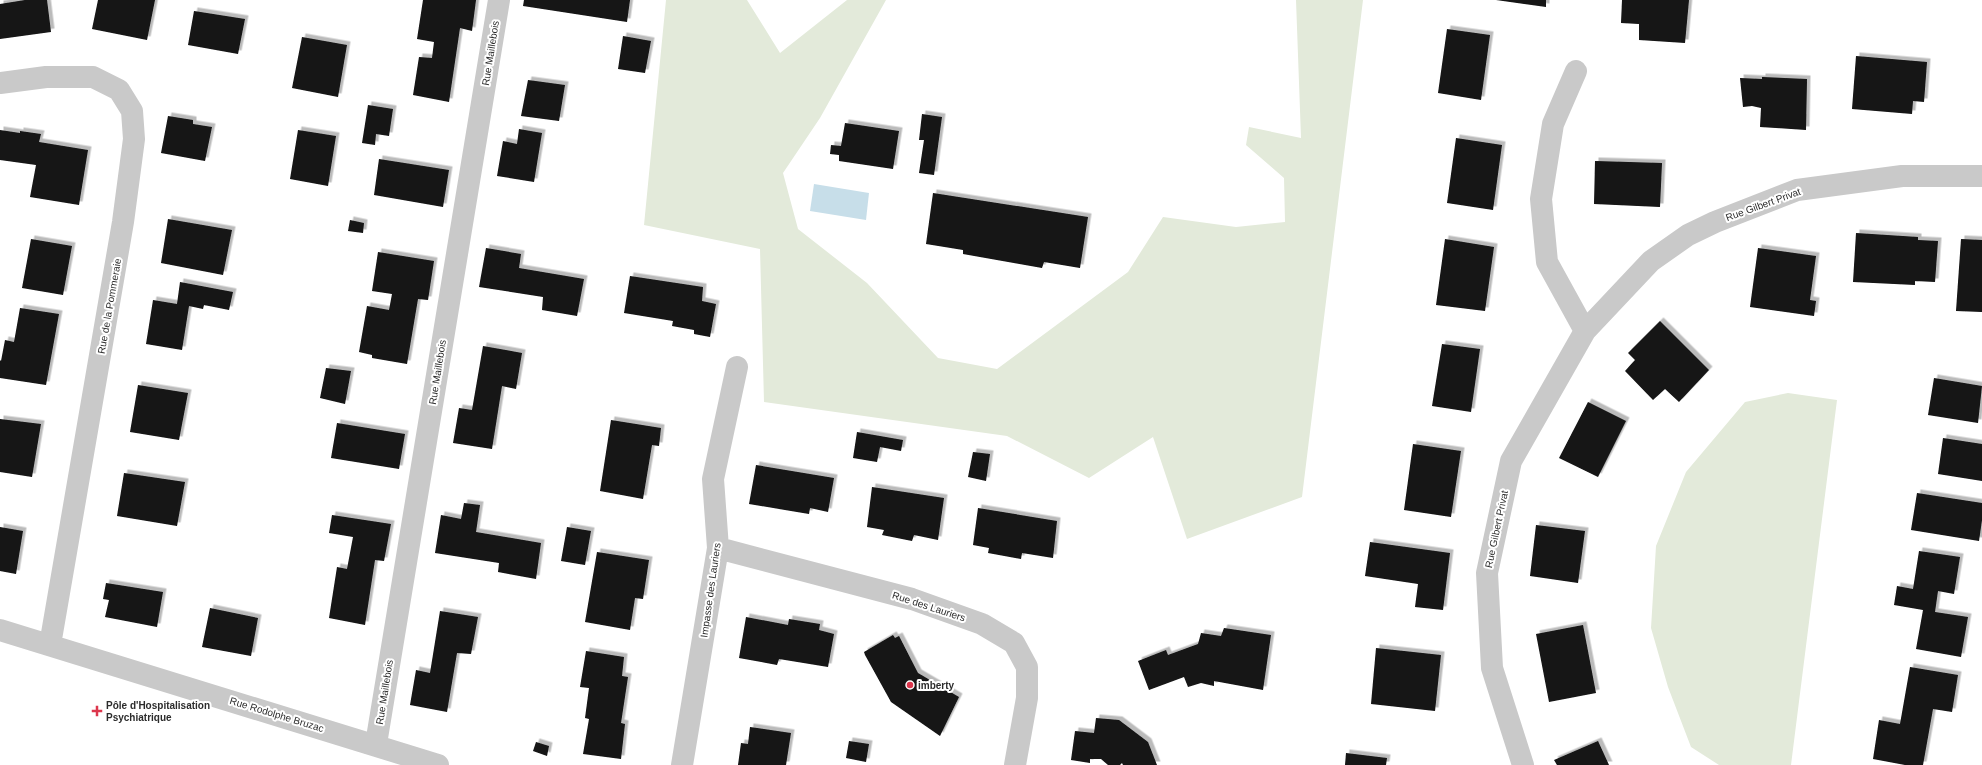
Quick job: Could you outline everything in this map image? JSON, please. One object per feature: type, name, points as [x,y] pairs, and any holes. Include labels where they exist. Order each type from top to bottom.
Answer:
[{"type":"street","name":"Rue Maillebois","points":[[376,744],[499,0]]},
{"type":"street","points":[[1576,71],[1553,124],[1541,199],[1548,262],[1585,331]]},
{"type":"street","name":"Rue de la Pommeraie","points":[[0,83],[46,77],[93,77],[119,90],[132,111],[134,139],[123,222],[50,646]]},
{"type":"street","name":"Rue Gilbert Privat","points":[[1523,765],[1492,668],[1487,573],[1511,461],[1585,331],[1651,261],[1688,236],[1722,219],[1797,190],[1902,176],[1982,176]]},
{"type":"street","name":"Impasse des Lauriers","points":[[682,765],[718,548],[713,479],[737,367]]},
{"type":"street","name":"Rue des Lauriers","points":[[718,548],[912,599],[982,624],[1014,643],[1027,667],[1027,698],[1015,765]]},
{"type":"street","name":"Rue Rodolphe Bruzac","points":[[0,630],[376,744],[438,765]]},
{"type":"green space","points":[[666,0],[747,0],[780,53],[847,0],[886,0],[820,118],[783,173],[798,229],[867,283],[938,358],[997,369],[1128,272],[1163,217],[1236,227],[1285,222],[1284,178],[1246,145],[1249,127],[1301,138],[1296,0],[1363,0],[1302,497],[1187,539],[1153,437],[1089,478],[1007,436],[764,402],[760,249],[644,225]]},
{"type":"green space","points":[[1788,393],[1837,400],[1791,765],[1719,765],[1691,747],[1668,687],[1651,628],[1656,546],[1686,472],[1745,402]]},
{"type":"water","points":[[814,184],[869,193],[866,220],[810,211]]},
{"type":"building","points":[[25,0],[47,0],[51,32],[0,39],[0,4]]},
{"type":"building","points":[[98,0],[155,0],[147,40],[92,29]]},
{"type":"building","points":[[423,0],[476,0],[472,31],[460,28],[449,102],[413,95],[419,57],[432,58],[434,42],[417,39]]},
{"type":"building","points":[[524,0],[630,0],[627,22],[523,6]]},
{"type":"building","points":[[1496,0],[1546,0],[1546,7]]},
{"type":"building","points":[[1622,0],[1689,0],[1685,43],[1639,40],[1639,24],[1621,23]]},
{"type":"building","points":[[194,11],[245,19],[238,54],[188,45]]},
{"type":"building","points":[[1447,29],[1490,35],[1481,100],[1438,93]]},
{"type":"building","points":[[623,36],[651,41],[645,73],[618,69]]},
{"type":"building","points":[[302,37],[347,45],[338,97],[292,88]]},
{"type":"building","points":[[1856,56],[1927,62],[1924,102],[1913,101],[1912,114],[1852,109]]},
{"type":"building","points":[[1762,77],[1807,79],[1806,130],[1760,127],[1761,108],[1752,106],[1743,107],[1740,78],[1762,79]]},
{"type":"building","points":[[528,80],[565,85],[559,121],[521,116]]},
{"type":"building","points":[[368,105],[393,109],[389,136],[376,134],[375,145],[362,143]]},
{"type":"building","points":[[922,114],[942,117],[934,175],[919,173],[924,140],[919,140]]},
{"type":"building","points":[[168,116],[193,120],[193,124],[212,127],[205,161],[161,153]]},
{"type":"building","points":[[845,123],[899,131],[893,169],[839,161],[839,155],[830,154],[831,145],[841,146]]},
{"type":"building","points":[[519,129],[542,133],[534,182],[497,176],[503,141],[517,144]]},
{"type":"building","points":[[0,130],[41,134],[39,142],[88,150],[79,205],[30,197],[36,165],[0,160]]},
{"type":"building","points":[[298,130],[336,136],[328,186],[290,179]]},
{"type":"building","points":[[1456,138],[1502,145],[1493,210],[1447,203]]},
{"type":"building","points":[[379,159],[449,170],[443,207],[374,195]]},
{"type":"building","points":[[1595,161],[1662,163],[1660,207],[1594,204]]},
{"type":"building","points":[[933,193],[1088,217],[1080,268],[1044,262],[1042,268],[963,254],[963,250],[926,244]]},
{"type":"building","points":[[168,219],[232,230],[223,275],[161,263]]},
{"type":"building","points":[[350,220],[364,223],[363,233],[348,231]]},
{"type":"building","points":[[1856,233],[1918,237],[1918,240],[1938,241],[1935,282],[1915,281],[1915,285],[1853,282]]},
{"type":"building","points":[[31,239],[72,246],[63,295],[22,288]]},
{"type":"building","points":[[1445,239],[1494,247],[1485,311],[1436,305]]},
{"type":"building","points":[[1961,239],[1982,240],[1982,312],[1956,311]]},
{"type":"building","points":[[486,248],[521,254],[519,268],[584,279],[577,316],[542,310],[543,297],[479,287]]},
{"type":"building","points":[[1758,248],[1816,256],[1810,300],[1816,301],[1814,316],[1750,307]]},
{"type":"building","points":[[378,252],[434,261],[428,300],[418,299],[407,364],[372,358],[372,355],[359,352],[367,306],[389,310],[392,294],[372,291]]},
{"type":"building","points":[[630,276],[703,287],[702,301],[716,304],[710,337],[694,334],[694,330],[672,326],[673,321],[624,313]]},
{"type":"building","points":[[180,282],[233,292],[229,310],[204,305],[203,309],[189,306],[182,350],[146,344],[153,300],[177,304]]},
{"type":"building","points":[[20,308],[59,314],[46,385],[0,378],[0,360],[1,361],[5,340],[14,342]]},
{"type":"building","points":[[1660,321],[1709,370],[1679,402],[1665,389],[1653,400],[1625,371],[1635,360],[1628,353]]},
{"type":"building","points":[[1442,344],[1480,349],[1471,412],[1432,406]]},
{"type":"building","points":[[483,346],[522,353],[516,389],[502,386],[492,449],[453,443],[459,408],[472,410]]},
{"type":"building","points":[[326,368],[351,371],[345,404],[320,398]]},
{"type":"building","points":[[1934,378],[1982,386],[1978,423],[1928,415]]},
{"type":"building","points":[[138,385],[188,393],[179,440],[130,432]]},
{"type":"building","points":[[1588,402],[1626,421],[1598,477],[1559,458]]},
{"type":"building","points":[[0,419],[41,424],[32,477],[0,472]]},
{"type":"building","points":[[611,420],[661,428],[659,446],[652,445],[643,499],[600,491]]},
{"type":"building","points":[[337,423],[405,434],[399,469],[331,458]]},
{"type":"building","points":[[857,432],[903,440],[901,451],[880,447],[877,462],[853,458]]},
{"type":"building","points":[[1943,438],[1982,444],[1982,481],[1938,474]]},
{"type":"building","points":[[1413,444],[1461,451],[1451,517],[1404,510]]},
{"type":"building","points":[[973,452],[990,454],[986,481],[968,477]]},
{"type":"building","points":[[756,465],[834,478],[828,512],[810,508],[809,514],[749,504]]},
{"type":"building","points":[[124,473],[185,482],[177,526],[117,516]]},
{"type":"building","points":[[872,487],[944,498],[938,540],[914,535],[912,541],[882,535],[884,530],[867,527]]},
{"type":"building","points":[[1917,493],[1982,503],[1982,520],[1979,541],[1911,530]]},
{"type":"building","points":[[464,503],[480,505],[476,532],[541,543],[536,579],[498,572],[499,563],[435,553],[441,515],[461,519]]},
{"type":"building","points":[[978,508],[1057,521],[1053,558],[1022,553],[1021,559],[988,553],[989,548],[973,545]]},
{"type":"building","points":[[332,515],[391,524],[384,561],[375,560],[365,625],[329,618],[337,567],[347,569],[353,537],[329,533]]},
{"type":"building","points":[[1536,525],[1585,531],[1578,583],[1530,576]]},
{"type":"building","points":[[0,527],[23,531],[16,574],[0,571]]},
{"type":"building","points":[[567,527],[591,531],[585,565],[561,561]]},
{"type":"building","points":[[1370,542],[1450,553],[1443,610],[1415,607],[1418,584],[1365,576]]},
{"type":"building","points":[[1919,551],[1960,557],[1954,594],[1938,591],[1935,612],[1968,617],[1961,657],[1916,649],[1923,610],[1894,605],[1897,586],[1913,589]]},
{"type":"building","points":[[597,552],[649,560],[643,599],[635,598],[630,630],[585,622]]},
{"type":"building","points":[[106,583],[163,592],[157,627],[105,617],[109,600],[103,599]]},
{"type":"building","points":[[210,608],[258,618],[251,656],[202,647]]},
{"type":"building","points":[[440,611],[478,617],[471,654],[457,653],[447,712],[410,705],[416,670],[430,673]]},
{"type":"building","points":[[746,617],[788,625],[789,619],[820,624],[819,630],[834,634],[828,667],[779,659],[777,665],[739,658]]},
{"type":"building","points":[[1583,625],[1596,693],[1549,702],[1536,634]]},
{"type":"building","points":[[1224,628],[1271,635],[1263,690],[1214,681],[1214,686],[1201,683],[1188,687],[1184,677],[1149,690],[1138,661],[1166,650],[1168,655],[1198,644],[1201,633],[1221,636]]},
{"type":"building","name":"imberty","points":[[893,635],[895,638],[899,636],[918,673],[959,697],[940,736],[891,702],[865,655],[864,652]]},
{"type":"building","points":[[1376,648],[1441,655],[1435,711],[1371,704]]},
{"type":"building","points":[[586,651],[624,657],[622,676],[628,677],[621,723],[625,724],[621,759],[583,754],[589,719],[585,718],[589,688],[580,687]]},
{"type":"building","points":[[1910,667],[1958,675],[1952,712],[1933,709],[1923,765],[1905,765],[1873,759],[1879,720],[1900,724]]},
{"type":"building","points":[[1096,718],[1119,720],[1148,742],[1157,765],[1123,765],[1122,763],[1120,765],[1108,765],[1101,759],[1090,759],[1090,763],[1071,760],[1075,731],[1094,733]]},
{"type":"building","points":[[750,727],[791,733],[786,765],[738,765],[741,743],[748,744]]},
{"type":"building","points":[[849,741],[869,744],[866,762],[846,758]]},
{"type":"building","points":[[1598,741],[1609,765],[1557,765],[1554,760]]},
{"type":"building","points":[[536,742],[549,746],[547,756],[533,751]]},
{"type":"building","points":[[1346,753],[1387,758],[1386,765],[1345,765]]},
{"type":"place","name":"imberty","points":[[910,685]]},
{"type":"place","name":"Pôle d'Hospitalisation Psychiatrique","points":[[97,711]]}]
